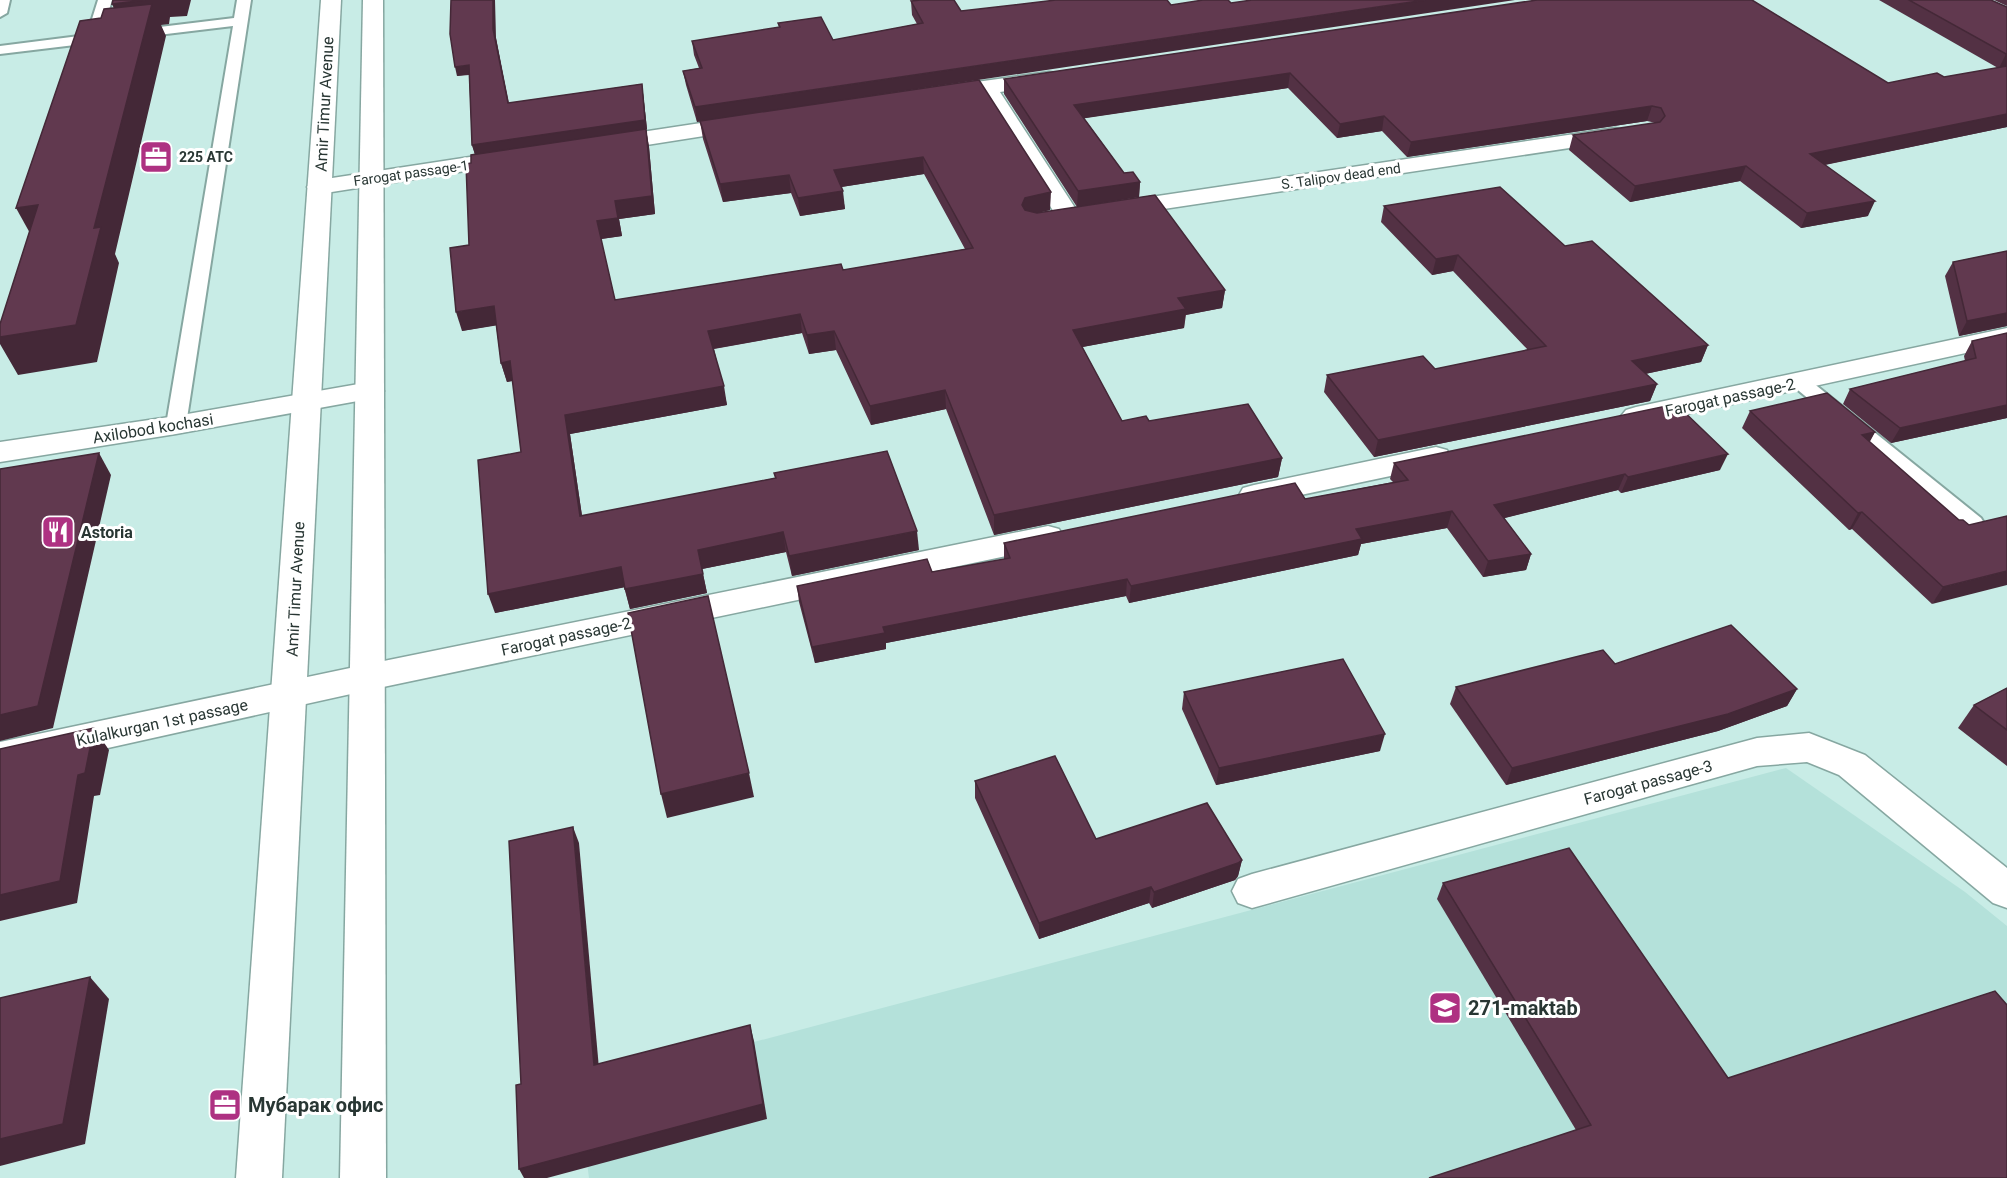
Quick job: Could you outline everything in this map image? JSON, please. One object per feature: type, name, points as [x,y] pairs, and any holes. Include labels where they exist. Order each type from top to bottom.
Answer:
[{"type":"street","name":"Amir Timur Avenue","points":[[259,1178],[331,0]]},
{"type":"street","points":[[363,1178],[373,0]]},
{"type":"street","points":[[916,98],[1068,75]]},
{"type":"street","name":"S. Talipov dead end","points":[[986,87],[1058,218],[1635,132]]},
{"type":"street","points":[[585,147],[762,121]]},
{"type":"street","name":"Farogat passage-1","points":[[319,187],[526,156]]},
{"type":"street","name":"Farogat passage-2","points":[[1612,421],[2007,336]]},
{"type":"street","name":"Axilobod kochasi","points":[[0,452],[176,425],[370,391]]},
{"type":"street","points":[[1225,501],[1460,452]]},
{"type":"street","name":"Farogat passage-2","points":[[288,695],[1072,532]]},
{"type":"street","name":"Kulalkurgan 1st passage","points":[[0,757],[288,695]]},
{"type":"street","name":"Farogat passage-3","points":[[1252,891],[1757,752],[1809,747],[1852,765],[2007,891]]},
{"type":"lane","points":[[0,13],[3,0]]},
{"type":"lane","points":[[93,39],[105,0]]},
{"type":"lane","points":[[176,425],[244,0]]},
{"type":"lane","points":[[0,50],[241,21]]},
{"type":"lane","points":[[1800,382],[1973,523]]},
{"type":"shaded area","name":"271-maktab","points":[[1786,768],[1965,892],[2007,926],[2007,1178],[589,1178],[577,1089]]},
{"type":"building","points":[[113,0],[145,0],[112,4]]},
{"type":"building","points":[[451,0],[493,0],[493,29],[508,103],[642,84],[645,120],[472,145],[469,65],[455,67],[450,34]]},
{"type":"building","points":[[954,0],[961,11],[1056,0],[1167,0],[1171,5],[1203,0],[1228,0],[1231,3],[1252,0],[1425,0],[695,107],[683,71],[702,68],[692,41],[780,27],[778,23],[821,17],[833,40],[923,23],[911,1]]},
{"type":"building","points":[[1537,0],[1752,0],[1888,83],[1937,73],[1944,77],[2007,66],[2007,114],[1810,154],[1875,201],[1807,213],[1746,166],[1635,186],[1573,135],[1660,122],[1665,116],[1661,108],[1652,106],[1411,142],[1384,116],[1340,124],[1290,73],[1074,105],[1124,173],[1133,172],[1140,182],[1078,191],[1004,79]]},
{"type":"building","points":[[1909,0],[1991,0],[2007,7],[2007,54],[2006,54]]},
{"type":"building","points":[[152,4],[94,228],[101,227],[76,325],[0,337],[0,324],[38,205],[16,208],[80,21],[101,18],[104,9]]},
{"type":"building","points":[[979,80],[1051,192],[1025,198],[1022,205],[1025,210],[1037,213],[1155,195],[1225,290],[1178,298],[1186,309],[1073,330],[1122,421],[1146,416],[1149,421],[1248,404],[1282,458],[994,515],[945,390],[870,406],[834,331],[807,335],[800,314],[708,331],[724,386],[565,415],[580,516],[776,478],[774,473],[887,451],[917,531],[789,556],[783,532],[698,550],[703,574],[625,589],[621,567],[488,594],[478,460],[521,452],[510,361],[501,363],[494,306],[456,312],[450,248],[469,245],[466,164],[471,163],[471,155],[646,129],[652,196],[615,201],[618,218],[597,221],[615,300],[841,264],[843,270],[973,248],[923,157],[834,170],[843,191],[798,198],[789,175],[720,184],[700,121]]},
{"type":"building","points":[[1500,187],[1565,246],[1592,241],[1708,345],[1632,361],[1657,384],[1378,440],[1327,375],[1423,356],[1435,369],[1546,346],[1458,255],[1436,259],[1384,206]]},
{"type":"building","points":[[2007,251],[2007,313],[1967,321],[1953,262]]},
{"type":"building","points":[[2007,333],[2007,405],[1900,428],[1850,389],[1976,358],[1972,341]]},
{"type":"building","points":[[1827,393],[1875,432],[1862,435],[1959,520],[1969,525],[2007,516],[2007,571],[1943,587],[1862,512],[1858,513],[1750,411]]},
{"type":"building","points":[[1676,404],[1728,454],[1628,477],[1625,474],[1494,505],[1531,554],[1488,561],[1452,511],[1356,529],[1362,539],[1131,586],[1127,579],[883,627],[885,633],[812,647],[797,586],[927,559],[932,572],[1010,558],[1004,543],[1295,483],[1305,499],[1408,480],[1394,463]]},
{"type":"building","points":[[99,453],[38,706],[0,715],[0,469]]},
{"type":"building","points":[[708,596],[749,773],[661,794],[628,613]]},
{"type":"building","points":[[1731,625],[1797,689],[1728,714],[1512,768],[1456,687],[1603,650],[1615,664]]},
{"type":"building","points":[[1343,659],[1385,734],[1219,768],[1184,692]]},
{"type":"building","points":[[2007,688],[2007,730],[1974,705]]},
{"type":"building","points":[[94,728],[85,773],[78,775],[60,881],[0,895],[0,749]]},
{"type":"building","points":[[1055,756],[1096,839],[1207,803],[1242,860],[1154,892],[1151,887],[1039,923],[975,781]]},
{"type":"building","points":[[573,827],[594,1065],[750,1025],[763,1104],[519,1169],[516,1085],[521,1084],[509,841]]},
{"type":"building","points":[[1569,848],[1728,1078],[1995,991],[2007,1005],[2007,1178],[1429,1178],[1591,1125],[1443,883]]},
{"type":"building","points":[[90,977],[63,1124],[0,1139],[0,998]]},
{"type":"place","name":"225 АТС","points":[[156,157]]},
{"type":"place","name":"Astoria","points":[[58,532]]},
{"type":"place","name":"271-maktab","points":[[1445,1008]]},
{"type":"place","name":"Мубарак офис","points":[[225,1105]]}]
